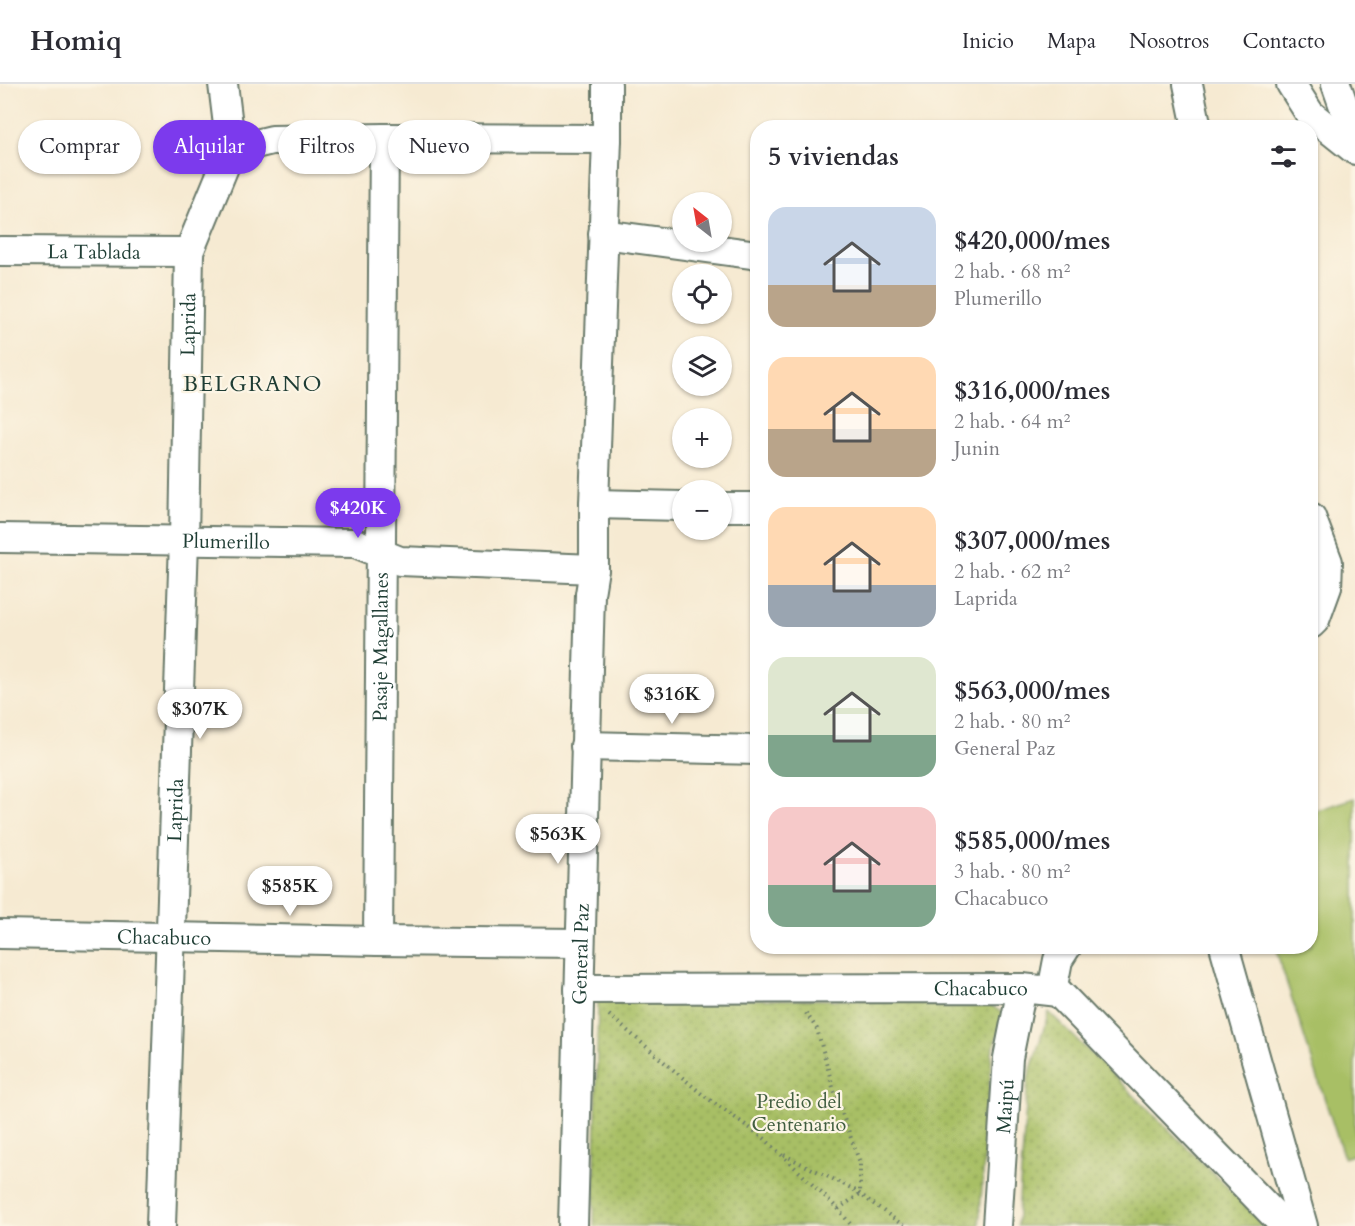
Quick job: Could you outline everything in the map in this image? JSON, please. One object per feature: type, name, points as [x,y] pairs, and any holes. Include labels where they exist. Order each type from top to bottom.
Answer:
[{"type":"street","points":[[224,84],[228,120]]},
{"type":"street","name":"General Paz","points":[[573,1226],[585,746],[590,594],[594,569],[594,504],[607,139],[606,84]]},
{"type":"street","points":[[1188,84],[1195,120]]},
{"type":"street","points":[[1291,84],[1310,114],[1318,120]]},
{"type":"street","points":[[1336,84],[1355,138]]},
{"type":"street","points":[[1318,120],[1355,150]]},
{"type":"street","points":[[266,141],[384,138],[607,139]]},
{"type":"street","name":"Pasaje Magallanes","points":[[378,941],[384,138]]},
{"type":"street","points":[[189,252],[221,174]]},
{"type":"street","points":[[603,234],[750,254]]},
{"type":"street","name":"La Tablada","points":[[0,251],[189,252]]},
{"type":"street","name":"Laprida","points":[[161,1226],[184,541],[189,252]]},
{"type":"street","points":[[594,504],[672,506]]},
{"type":"street","points":[[732,507],[750,507]]},
{"type":"street","points":[[1318,536],[1328,562],[1328,570],[1327,587],[1318,612]]},
{"type":"street","name":"Plumerillo","points":[[0,538],[355,543],[400,561],[594,569]]},
{"type":"street","points":[[585,746],[750,750]]},
{"type":"street","name":"Chacabuco","points":[[0,934],[580,943]]},
{"type":"street","points":[[1052,991],[1058,960],[1062,954]]},
{"type":"street","points":[[1226,954],[1303,1226]]},
{"type":"street","name":"Chacabuco","points":[[579,989],[1022,988],[1058,992],[1285,1226]]},
{"type":"street","name":"Maipú","points":[[997,1226],[1008,1058],[1022,988]]},
{"type":"path","points":[[789,988],[817,1029],[834,1091],[860,1163],[860,1194]]},
{"type":"path","points":[[579,989],[703,1095],[765,1138],[838,1209],[852,1226]]},
{"type":"path","points":[[780,1153],[853,1189],[904,1226]]},
{"type":"path","points":[[838,1209],[860,1194]]},
{"type":"green space","points":[[1355,798],[1355,1154],[1344,1158],[1277,954],[1318,954],[1318,810]]},
{"type":"green space","name":"Predio del Centenario","points":[[598,999],[983,1000],[1004,1014],[992,1053],[979,1226],[594,1226]]},
{"type":"green space","points":[[1049,1012],[1267,1226],[1017,1226],[1028,1079]]},
{"type":"district","name":"BELGRANO","points":[[253,384]]}]
